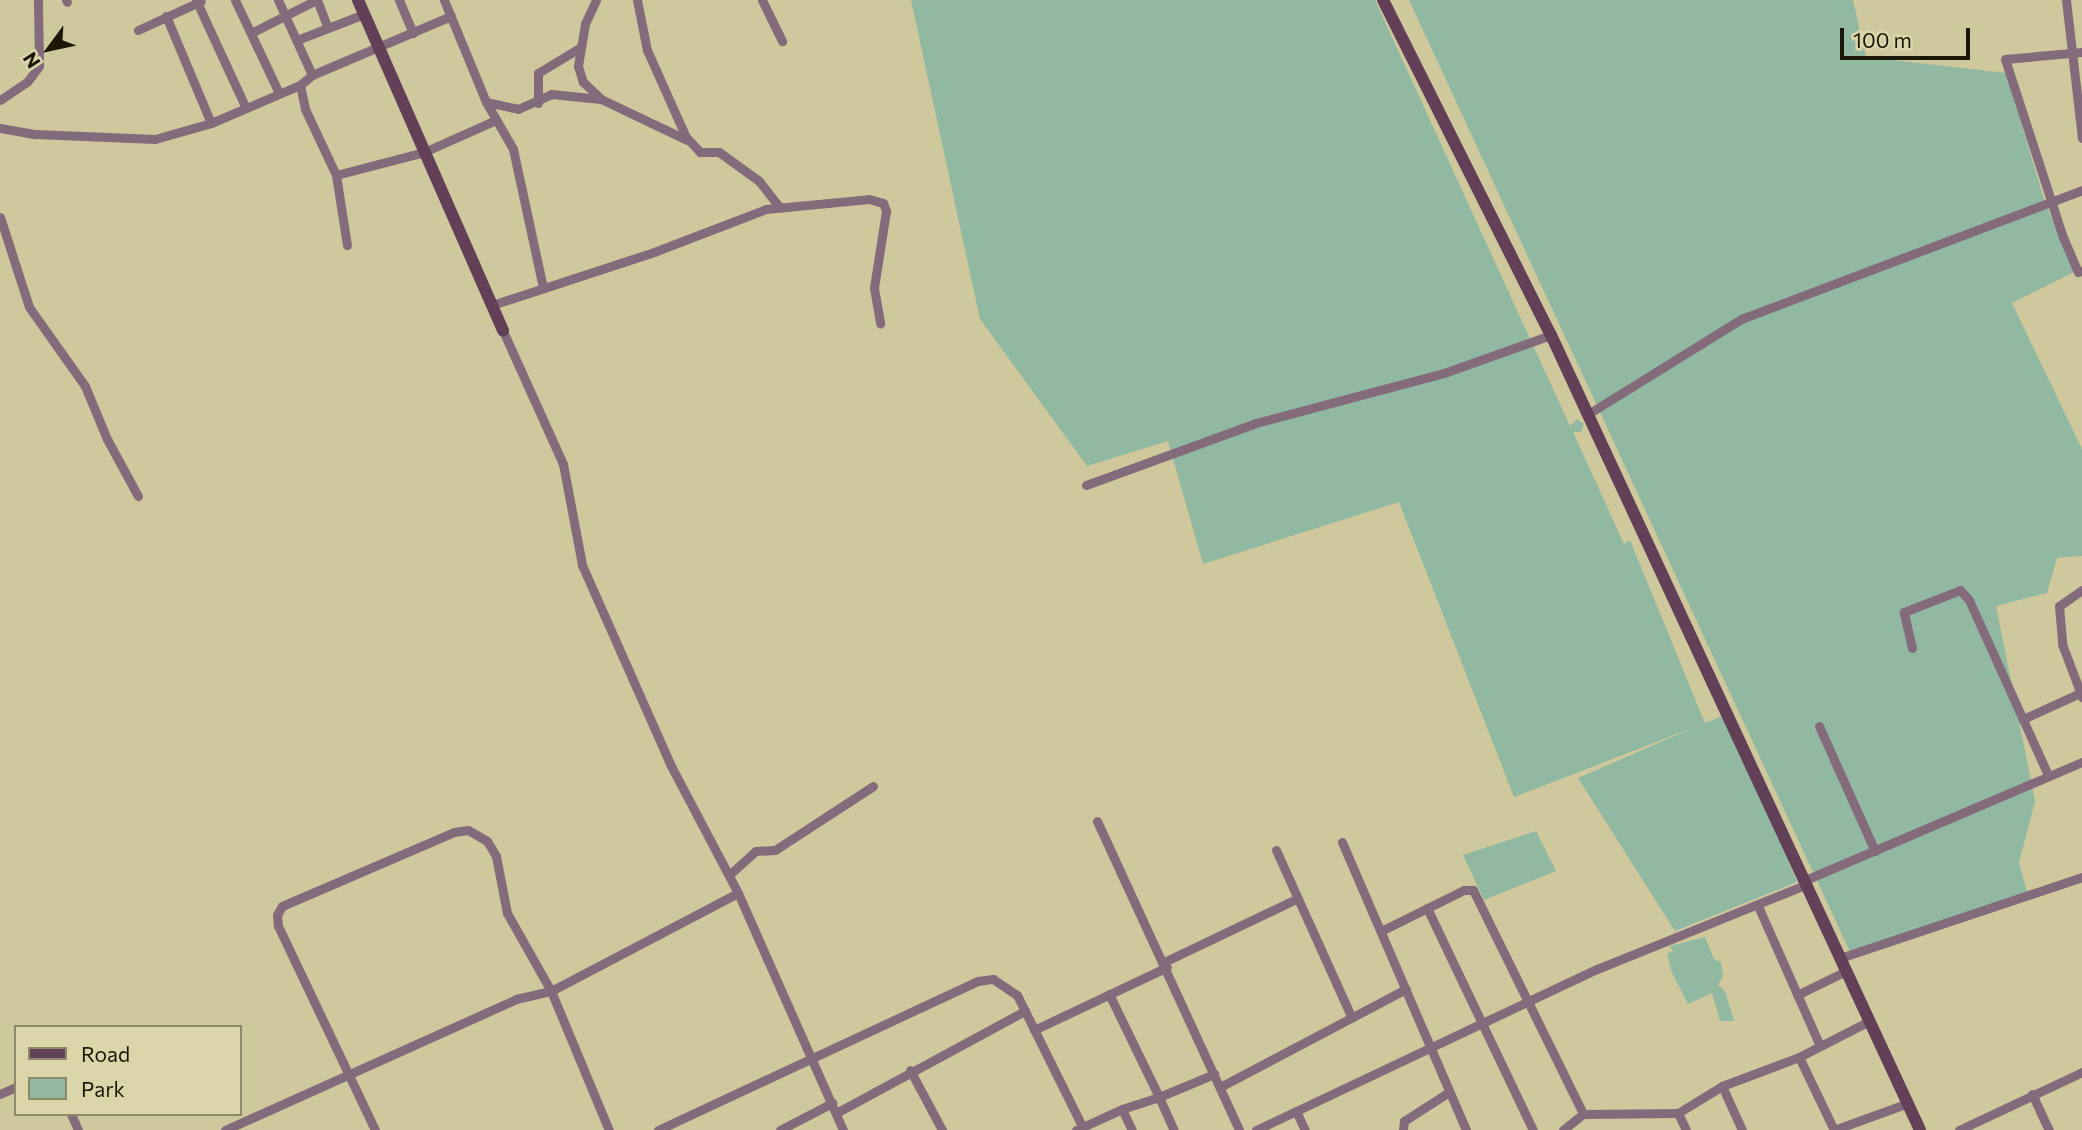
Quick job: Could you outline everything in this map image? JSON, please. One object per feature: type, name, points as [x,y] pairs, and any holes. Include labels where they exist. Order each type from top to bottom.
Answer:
[{"type":"street","points":[[0,100],[27,82],[39,66],[38,0]]},
{"type":"street","points":[[235,0],[279,93]]},
{"type":"street","points":[[278,0],[312,75]]},
{"type":"street","points":[[251,33],[317,0],[328,28]]},
{"type":"street","points":[[358,0],[563,464],[582,565],[670,764],[738,893],[844,1130]]},
{"type":"street","points":[[399,0],[413,33]]},
{"type":"street","points":[[444,0],[486,102],[518,166],[543,288]]},
{"type":"street","points":[[596,0],[581,47],[578,66],[583,82],[601,99],[688,141],[700,152],[719,152],[759,181],[779,207]]},
{"type":"street","points":[[637,0],[647,50],[688,141]]},
{"type":"street","points":[[762,0],[782,41]]},
{"type":"street","points":[[1383,0],[1551,335],[1920,1130]]},
{"type":"street","points":[[2066,0],[2077,53],[2082,138]]},
{"type":"street","points":[[138,30],[199,1],[246,107]]},
{"type":"street","points":[[297,40],[364,14]]},
{"type":"street","points":[[166,16],[211,123]]},
{"type":"street","points":[[0,128],[36,134],[155,139],[211,123],[300,85],[312,75],[452,16]]},
{"type":"street","points":[[538,103],[538,73],[581,47]]},
{"type":"street","points":[[2077,53],[2005,59],[2063,237],[2078,272],[2082,271]]},
{"type":"street","points":[[300,85],[309,120],[336,175],[347,244]]},
{"type":"street","points":[[486,102],[518,109],[538,103],[551,94],[601,99]]},
{"type":"street","points":[[336,175],[424,152],[496,120]]},
{"type":"street","points":[[1588,414],[1741,319],[2082,190]]},
{"type":"street","points":[[492,305],[779,207],[869,199],[883,203],[886,211],[874,288],[880,323]]},
{"type":"street","points":[[0,217],[29,307],[85,386],[107,439],[138,496]]},
{"type":"street","points":[[1086,485],[1256,423],[1444,373],[1551,335]]},
{"type":"street","points":[[1912,648],[1904,612],[1959,590],[1969,600],[2048,775]]},
{"type":"street","points":[[2023,719],[2081,695],[2062,643],[2059,606],[2082,590]]},
{"type":"street","points":[[1819,726],[1875,851]]},
{"type":"street","points":[[1256,1130],[1634,953],[1759,906],[1875,851],[2082,762]]},
{"type":"street","points":[[729,875],[756,851],[775,849],[873,786]]},
{"type":"street","points":[[1097,821],[1166,965],[1239,1130]]},
{"type":"street","points":[[375,1130],[278,926],[277,915],[282,906],[454,832],[476,834],[496,856],[507,913],[551,992],[609,1130]]},
{"type":"street","points":[[1342,842],[1466,1130]]},
{"type":"street","points":[[1276,850],[1352,1018]]},
{"type":"street","points":[[1840,958],[2082,877]]},
{"type":"street","points":[[1381,931],[1464,890],[1476,892],[1525,1003],[1583,1114]]},
{"type":"street","points":[[225,1130],[350,1077],[516,999],[551,992],[738,893]]},
{"type":"street","points":[[1034,1030],[1298,898]]},
{"type":"street","points":[[1759,906],[1820,1046]]},
{"type":"street","points":[[1427,908],[1534,1130]]},
{"type":"street","points":[[1797,995],[1846,971]]},
{"type":"street","points":[[660,1130],[978,981],[993,979],[1006,984],[1025,1011],[1081,1129],[1122,1109],[1214,1074]]},
{"type":"street","points":[[1220,1087],[1406,989]]},
{"type":"street","points":[[1109,994],[1174,1130]]},
{"type":"street","points":[[780,1130],[834,1108],[1025,1011]]},
{"type":"street","points":[[1563,1130],[1583,1114],[1678,1113],[1722,1086],[1798,1057],[1869,1021]]},
{"type":"street","points":[[1798,1057],[1834,1130],[1908,1103]]},
{"type":"street","points":[[910,1070],[942,1130]]},
{"type":"street","points":[[1959,1130],[2082,1072]]},
{"type":"street","points":[[1722,1086],[1742,1130]]},
{"type":"street","points":[[1403,1130],[1404,1121],[1449,1092]]},
{"type":"street","points":[[2032,1094],[2049,1130]]},
{"type":"street","points":[[1122,1109],[1132,1130]]},
{"type":"street","points":[[1297,1111],[1305,1130]]},
{"type":"street","points":[[1678,1113],[1686,1130]]},
{"type":"green space","points":[[911,0],[1375,0],[1570,426],[1577,419],[1584,424],[1581,432],[1573,432],[1624,544],[1630,540],[1705,723],[1727,714],[1797,882],[1675,931],[1578,778],[1695,727],[1514,797],[1399,502],[1203,564],[1168,441],[1087,466],[980,319]]},
{"type":"green space","points":[[1409,0],[1853,0],[1866,57],[2006,73],[2044,199],[2074,272],[2012,303],[2082,449],[2082,556],[2057,558],[2047,593],[1996,606],[2035,801],[2019,863],[2028,895],[1851,954]]},
{"type":"green space","points":[[1536,831],[1556,871],[1484,900],[1463,855]]},
{"type":"green space","points":[[1705,937],[1714,959],[1721,962],[1723,976],[1718,985],[1725,991],[1734,1021],[1720,1021],[1712,993],[1688,1004],[1672,973],[1667,953],[1673,952],[1670,946]]}]
